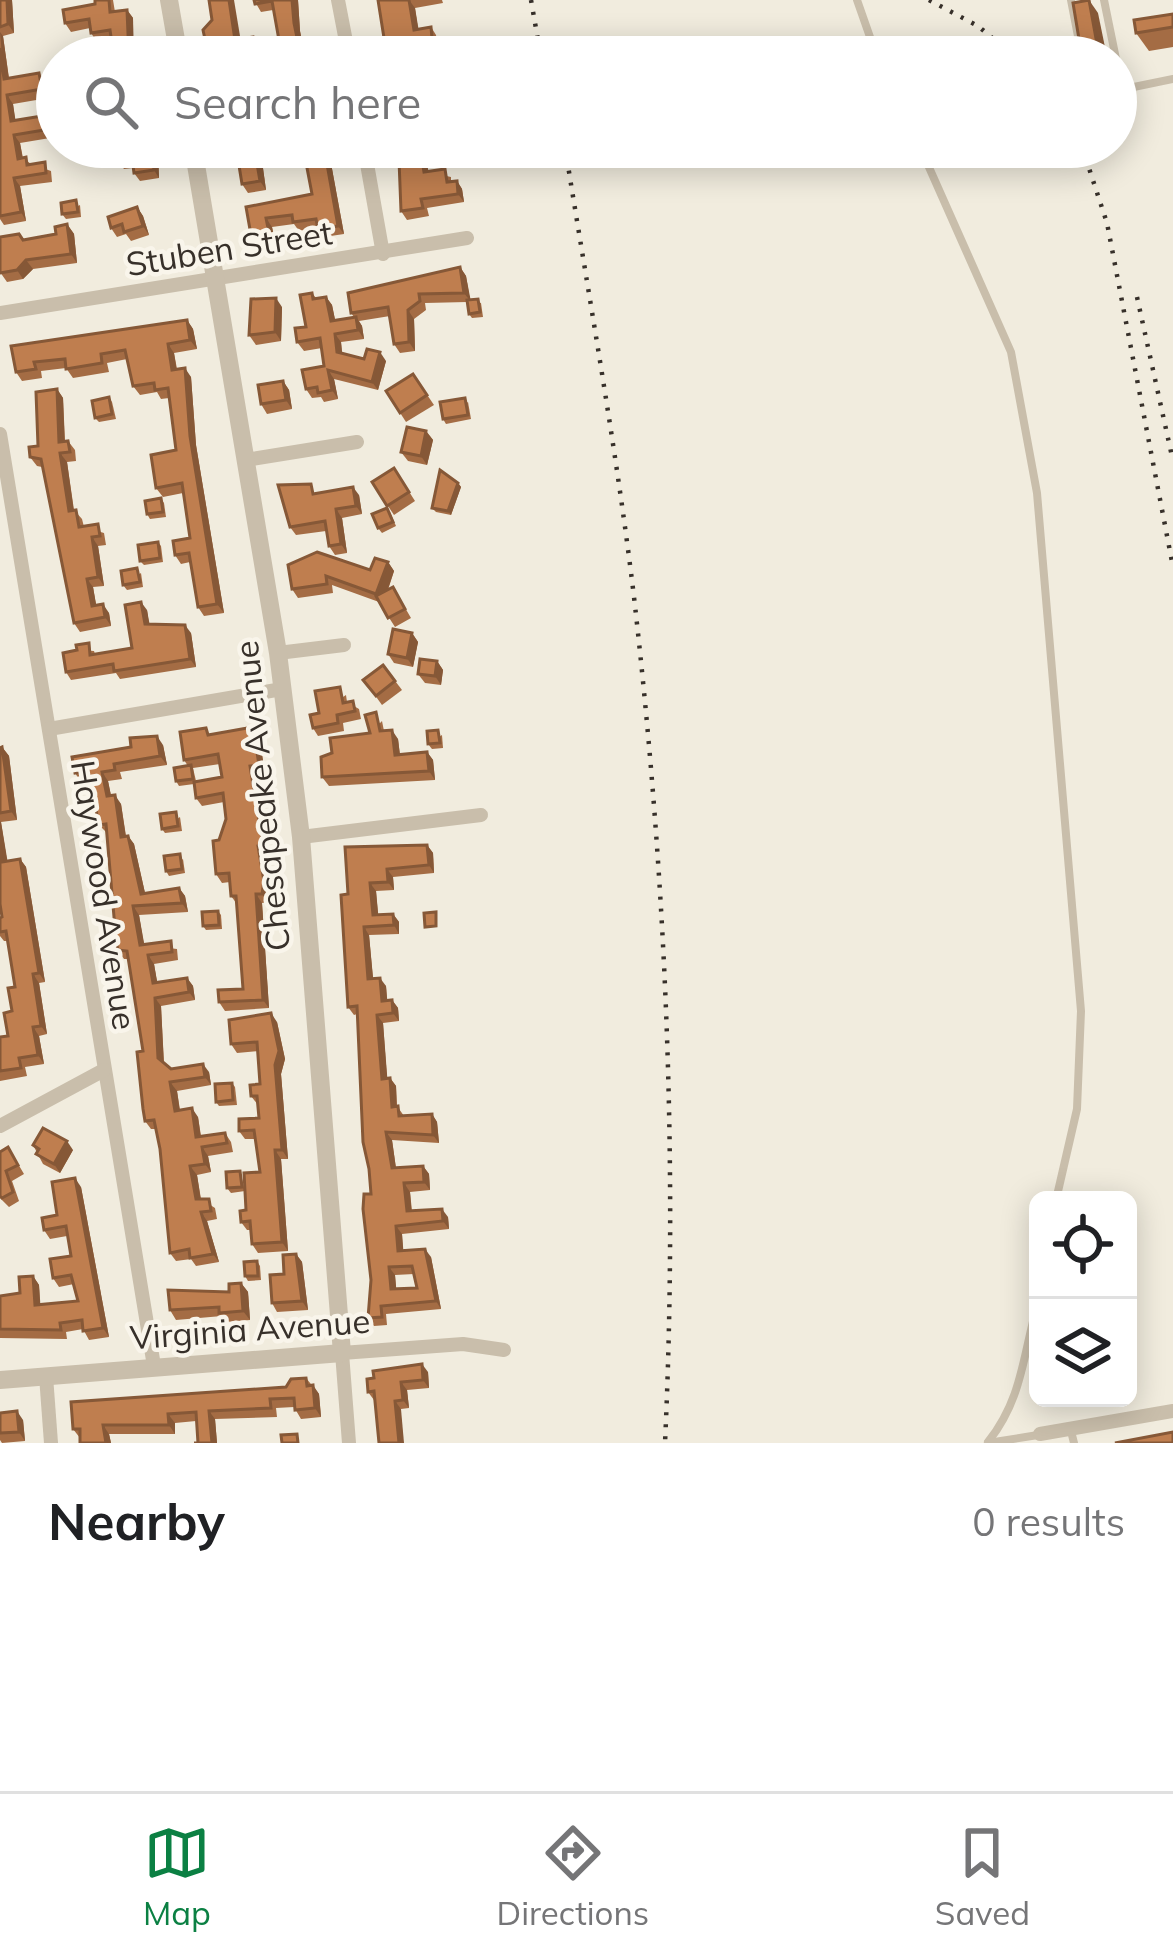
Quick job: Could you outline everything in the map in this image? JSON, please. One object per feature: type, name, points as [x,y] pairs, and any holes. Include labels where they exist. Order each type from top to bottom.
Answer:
[{"type":"street","points":[[169,0],[175,36]]},
{"type":"street","points":[[338,0],[345,36]]},
{"type":"street","name":"Chesapeake Avenue","points":[[197,168],[278,653],[301,837],[349,1443]]},
{"type":"street","points":[[368,168],[383,253]]},
{"type":"street","name":"Stuben Street","points":[[0,313],[467,238]]},
{"type":"street","name":"Haywood Avenue","points":[[0,434],[154,1366]]},
{"type":"street","points":[[245,460],[357,442]]},
{"type":"street","points":[[278,653],[344,645]]},
{"type":"street","points":[[49,729],[282,689]]},
{"type":"street","points":[[301,837],[481,815]]},
{"type":"street","points":[[0,1126],[104,1070]]},
{"type":"street","name":"Virginia Avenue","points":[[0,1380],[463,1344],[504,1350]]},
{"type":"street","points":[[46,1376],[51,1443]]},
{"type":"street","points":[[1040,1434],[1072,1437],[1173,1412]]},
{"type":"lane","points":[[857,0],[870,36]]},
{"type":"lane","points":[[1071,0],[1078,36]]},
{"type":"lane","points":[[1104,0],[1112,36]]},
{"type":"lane","points":[[1137,86],[1173,79]]},
{"type":"lane","points":[[929,168],[1012,352],[1037,493],[1082,1011],[1077,1109],[1059,1191]]},
{"type":"lane","points":[[988,1443],[1010,1415],[1029,1352]]},
{"type":"lane","points":[[988,1443],[1040,1434]]},
{"type":"building","points":[[0,0],[7,0],[8,24],[0,27]]},
{"type":"building","points":[[95,0],[109,0],[110,12],[127,10],[128,36],[111,36],[110,30],[91,33],[89,19],[65,23],[63,10],[95,4]]},
{"type":"building","points":[[209,0],[229,0],[234,36],[204,36],[203,30],[212,20]]},
{"type":"building","points":[[254,0],[292,0],[297,36],[278,36],[272,1],[255,4]]},
{"type":"building","points":[[378,0],[409,0],[414,30],[431,27],[432,36],[384,36]]},
{"type":"building","points":[[1089,0],[1096,36],[1078,36],[1073,3]]},
{"type":"building","points":[[1173,14],[1173,27],[1136,33],[1134,20]]},
{"type":"building","points":[[0,48],[4,79],[36,74],[36,90],[7,95],[11,121],[36,117],[36,131],[14,135],[18,159],[26,157],[27,165],[36,164],[46,173],[14,178],[21,212],[0,216]]},
{"type":"building","points":[[239,168],[258,168],[260,181],[242,184]]},
{"type":"building","points":[[307,168],[328,168],[338,226],[318,229],[316,219],[293,222],[292,215],[266,218],[269,233],[251,235],[246,207],[312,194]]},
{"type":"building","points":[[399,168],[445,169],[447,182],[457,181],[458,194],[421,199],[423,208],[401,211]]},
{"type":"building","points":[[76,200],[78,212],[62,214],[61,203]]},
{"type":"building","points":[[137,207],[143,226],[124,232],[122,224],[111,228],[108,217]]},
{"type":"building","points":[[67,224],[71,254],[26,260],[17,270],[0,273],[0,237],[19,234],[23,240],[56,234],[55,227]]},
{"type":"building","points":[[460,267],[464,293],[419,294],[420,301],[408,310],[409,342],[394,344],[388,307],[351,313],[348,293]]},
{"type":"building","points":[[312,293],[313,299],[326,297],[331,321],[356,317],[358,330],[335,334],[337,352],[364,359],[367,349],[380,352],[372,382],[328,370],[332,390],[306,389],[302,370],[324,366],[320,338],[297,342],[295,328],[306,327],[300,295]]},
{"type":"building","points":[[276,298],[275,332],[249,335],[251,299]]},
{"type":"building","points":[[478,299],[480,312],[469,314],[467,300]]},
{"type":"building","points":[[187,320],[190,340],[168,344],[172,370],[185,368],[190,436],[217,604],[198,607],[189,553],[175,555],[173,541],[190,538],[182,483],[156,488],[151,455],[176,450],[168,388],[155,390],[154,383],[133,386],[125,350],[101,354],[102,363],[66,369],[65,359],[34,362],[36,369],[16,372],[11,346]]},
{"type":"building","points":[[413,374],[427,395],[400,413],[386,391]]},
{"type":"building","points":[[283,381],[286,400],[261,404],[258,385]]},
{"type":"building","points":[[57,389],[59,442],[68,441],[70,452],[60,453],[69,511],[76,510],[79,527],[98,524],[100,536],[92,537],[98,577],[87,579],[92,606],[103,604],[105,617],[74,623],[41,459],[30,457],[29,447],[38,446],[36,392]]},
{"type":"building","points":[[109,397],[112,414],[95,418],[92,401]]},
{"type":"building","points":[[465,398],[468,415],[443,419],[440,402]]},
{"type":"building","points":[[407,427],[426,431],[421,456],[401,452]]},
{"type":"building","points":[[394,468],[409,492],[387,506],[372,482]]},
{"type":"building","points":[[440,470],[458,483],[448,511],[432,508]]},
{"type":"building","points":[[311,484],[313,494],[353,487],[356,506],[336,509],[341,544],[329,546],[325,521],[290,527],[278,485]]},
{"type":"building","points":[[161,498],[163,512],[147,514],[145,501]]},
{"type":"building","points":[[387,508],[393,522],[378,528],[372,514]]},
{"type":"building","points":[[158,542],[160,558],[140,561],[138,545]]},
{"type":"building","points":[[317,552],[370,570],[375,558],[388,562],[376,594],[326,576],[327,584],[292,589],[288,565]]},
{"type":"building","points":[[137,568],[140,582],[123,585],[121,571]]},
{"type":"building","points":[[393,587],[405,609],[388,618],[376,596]]},
{"type":"building","points":[[141,602],[145,624],[185,625],[190,659],[114,671],[113,664],[66,672],[63,653],[77,650],[76,645],[89,643],[90,655],[132,648],[125,605]]},
{"type":"building","points":[[393,629],[412,633],[407,658],[388,654]]},
{"type":"building","points":[[420,659],[437,661],[435,676],[418,674]]},
{"type":"building","points":[[383,665],[395,681],[376,696],[363,680]]},
{"type":"building","points":[[340,687],[343,703],[353,701],[355,711],[337,715],[338,723],[313,728],[310,715],[319,713],[315,691]]},
{"type":"building","points":[[376,712],[380,731],[392,730],[395,755],[427,752],[429,771],[322,777],[321,757],[332,753],[330,738],[370,733],[365,715]]},
{"type":"building","points":[[253,727],[259,765],[250,766],[263,845],[258,846],[264,881],[262,894],[256,894],[263,1000],[219,1002],[218,990],[243,989],[236,896],[231,896],[229,873],[216,874],[213,841],[219,840],[226,819],[223,793],[196,798],[194,782],[222,777],[218,754],[184,760],[180,732],[206,728],[208,735]]},
{"type":"building","points":[[438,730],[440,743],[428,744],[427,731]]},
{"type":"building","points":[[157,736],[160,756],[114,764],[115,770],[102,772],[107,796],[115,795],[121,837],[128,836],[141,894],[179,888],[182,903],[133,906],[140,945],[171,941],[172,952],[148,955],[153,983],[187,978],[189,992],[155,998],[158,1058],[171,1069],[203,1064],[205,1077],[170,1082],[175,1111],[192,1108],[196,1137],[225,1133],[227,1143],[202,1147],[205,1164],[190,1166],[196,1199],[209,1199],[211,1211],[201,1212],[213,1254],[190,1258],[189,1249],[170,1253],[160,1149],[154,1120],[145,1121],[143,1109],[137,1052],[143,1051],[127,951],[118,950],[116,940],[106,824],[99,825],[88,771],[75,773],[72,757],[131,747],[130,738]]},
{"type":"building","points":[[0,748],[11,811],[0,813]]},
{"type":"building","points":[[191,765],[193,779],[176,781],[174,768]]},
{"type":"building","points":[[176,812],[178,826],[162,829],[160,814]]},
{"type":"building","points":[[427,845],[429,865],[387,869],[388,882],[370,883],[373,915],[393,914],[394,925],[364,927],[368,979],[380,978],[382,1001],[392,1000],[393,1013],[377,1015],[382,1079],[390,1078],[392,1107],[398,1106],[399,1116],[432,1114],[433,1135],[386,1132],[392,1168],[423,1166],[424,1182],[404,1183],[407,1211],[442,1209],[443,1221],[396,1226],[398,1251],[425,1249],[436,1301],[381,1306],[382,1317],[368,1318],[371,1280],[363,1209],[364,1194],[371,1194],[363,1142],[357,1006],[348,1007],[341,895],[348,894],[345,847]],"holes":[[[412,1266],[417,1288],[391,1289],[389,1267]]]},
{"type":"building","points":[[0,846],[2,862],[20,859],[39,973],[33,974],[41,1026],[33,1027],[38,1055],[19,1058],[21,1068],[0,1071],[0,1037],[8,1036],[4,1013],[12,1011],[8,988],[15,987],[6,931],[0,932]]},
{"type":"building","points":[[180,854],[182,869],[166,871],[164,856]]},
{"type":"building","points":[[218,911],[219,925],[203,926],[202,912]]},
{"type":"building","points":[[436,912],[436,926],[425,927],[424,913]]},
{"type":"building","points":[[271,1013],[279,1051],[275,1065],[282,1150],[275,1150],[282,1242],[252,1244],[250,1221],[241,1222],[240,1211],[246,1210],[244,1173],[260,1172],[254,1130],[239,1131],[239,1119],[259,1118],[257,1096],[251,1096],[250,1085],[260,1084],[257,1042],[231,1044],[229,1020]]},
{"type":"building","points":[[232,1083],[233,1100],[216,1102],[215,1084]]},
{"type":"building","points":[[43,1128],[67,1141],[54,1164],[36,1154],[39,1149],[33,1145]]},
{"type":"building","points":[[8,1147],[18,1165],[6,1171],[13,1192],[2,1198],[0,1152]]},
{"type":"building","points":[[240,1171],[242,1187],[227,1188],[226,1172]]},
{"type":"building","points":[[75,1178],[103,1328],[83,1331],[82,1320],[60,1323],[61,1330],[0,1329],[0,1296],[20,1293],[19,1277],[33,1276],[35,1305],[78,1301],[71,1275],[53,1278],[50,1259],[71,1256],[66,1226],[44,1230],[42,1218],[57,1215],[52,1182]]},
{"type":"building","points":[[296,1254],[302,1301],[272,1303],[270,1275],[284,1274],[283,1255]]},
{"type":"building","points":[[257,1261],[258,1276],[245,1276],[244,1262]]},
{"type":"building","points":[[241,1283],[243,1311],[219,1313],[219,1307],[170,1310],[168,1290],[229,1292],[229,1284]]},
{"type":"building","points":[[422,1364],[423,1380],[401,1382],[403,1400],[395,1401],[399,1443],[379,1443],[374,1391],[368,1392],[367,1379],[374,1378],[373,1371]]},
{"type":"building","points":[[306,1378],[307,1386],[313,1385],[315,1408],[295,1410],[294,1398],[270,1399],[271,1408],[209,1411],[212,1443],[198,1443],[196,1412],[168,1414],[169,1425],[103,1425],[106,1443],[80,1443],[80,1429],[73,1429],[71,1402],[286,1387],[291,1379]]},
{"type":"building","points":[[17,1411],[19,1432],[0,1433],[0,1413]]},
{"type":"building","points":[[1173,1432],[1173,1443],[1115,1443]]},
{"type":"building","points":[[297,1434],[298,1443],[282,1443],[281,1435]]},
{"type":"railway","points":[[531,0],[537,36]]},
{"type":"railway","points":[[929,0],[990,36]]},
{"type":"railway","points":[[568,168],[627,541],[654,808],[669,1125],[665,1443]]},
{"type":"railway","points":[[1089,168],[1107,223],[1173,567]]},
{"type":"railway","points":[[1137,297],[1173,461]]}]
